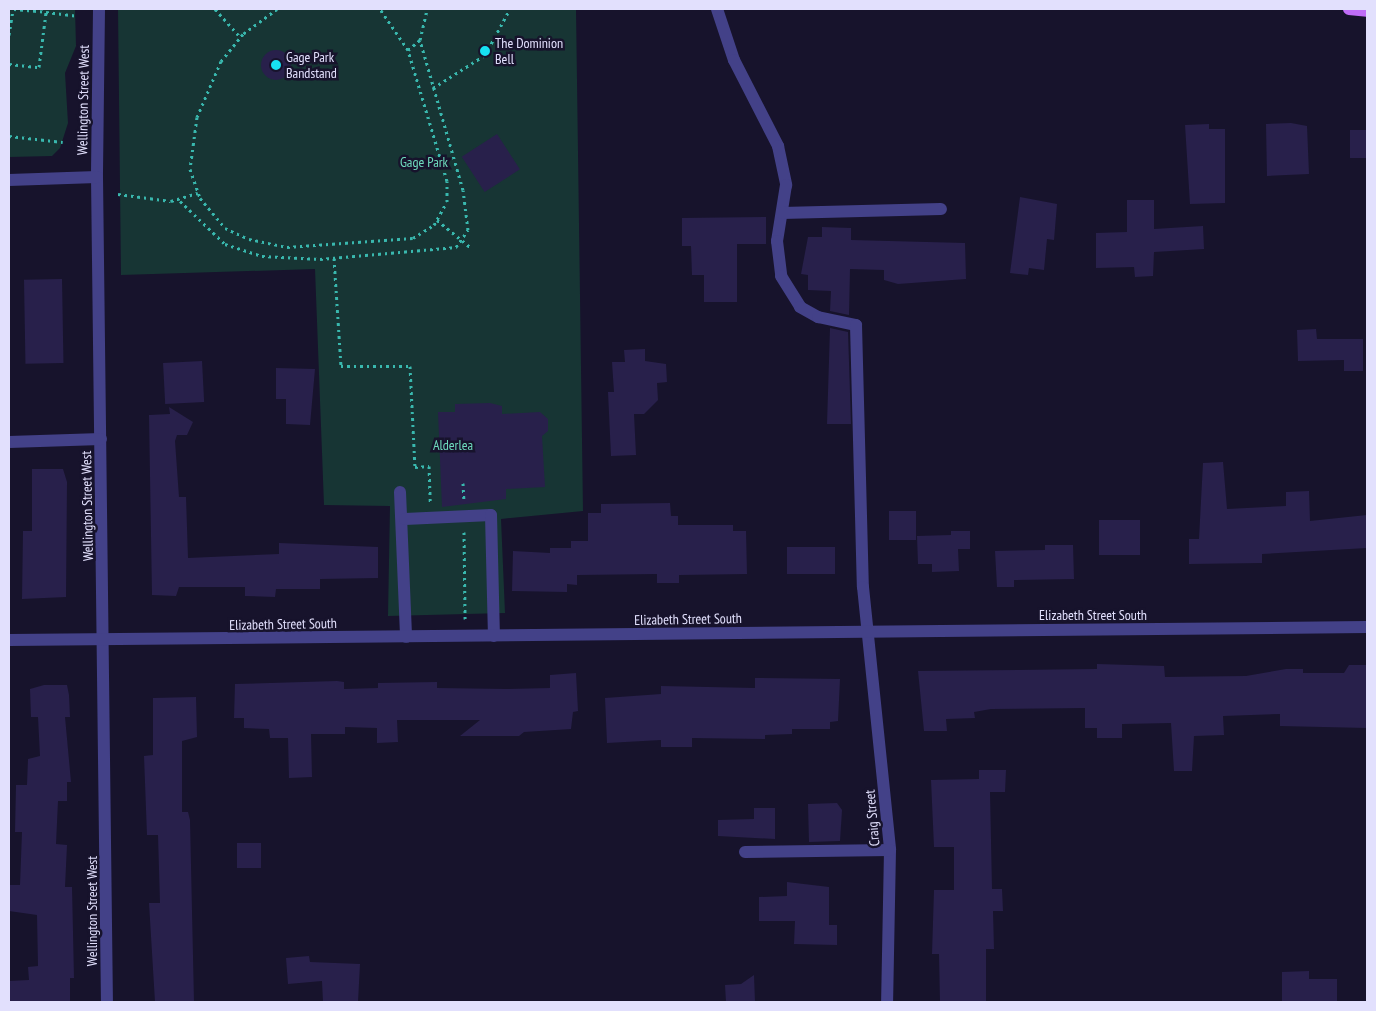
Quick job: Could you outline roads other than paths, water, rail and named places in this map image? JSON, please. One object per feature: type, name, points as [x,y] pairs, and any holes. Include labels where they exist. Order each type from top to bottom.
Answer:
[{"type":"main road","points":[[1349,9],[1367,11]]},
{"type":"street","name":"Wellington Street West","points":[[99,9],[97,177],[105,641],[107,1002]]},
{"type":"street","points":[[717,9],[734,60],[778,146],[786,185],[782,213],[941,209]]},
{"type":"street","points":[[9,180],[97,177]]},
{"type":"street","name":"Craig Street","points":[[782,213],[777,240],[781,276],[789,292],[800,307],[818,317],[856,325],[863,587],[870,631],[890,850],[887,1002]]},
{"type":"street","points":[[9,442],[101,439]]},
{"type":"street","points":[[400,492],[405,519],[406,637]]},
{"type":"street","points":[[405,519],[491,515],[494,636]]},
{"type":"street","name":"Elizabeth Street South","points":[[9,640],[105,641],[870,631],[1367,627]]},
{"type":"street","points":[[746,852],[890,850]]},
{"type":"place","name":"The Dominion Bell","points":[[485,51]]},
{"type":"place","name":"Gage Park Bandstand","points":[[276,65]]},
{"type":"park label","name":"Gage Park","points":[[424,162]]},
{"type":"park label","name":"Alderlea","points":[[453,445]]}]
